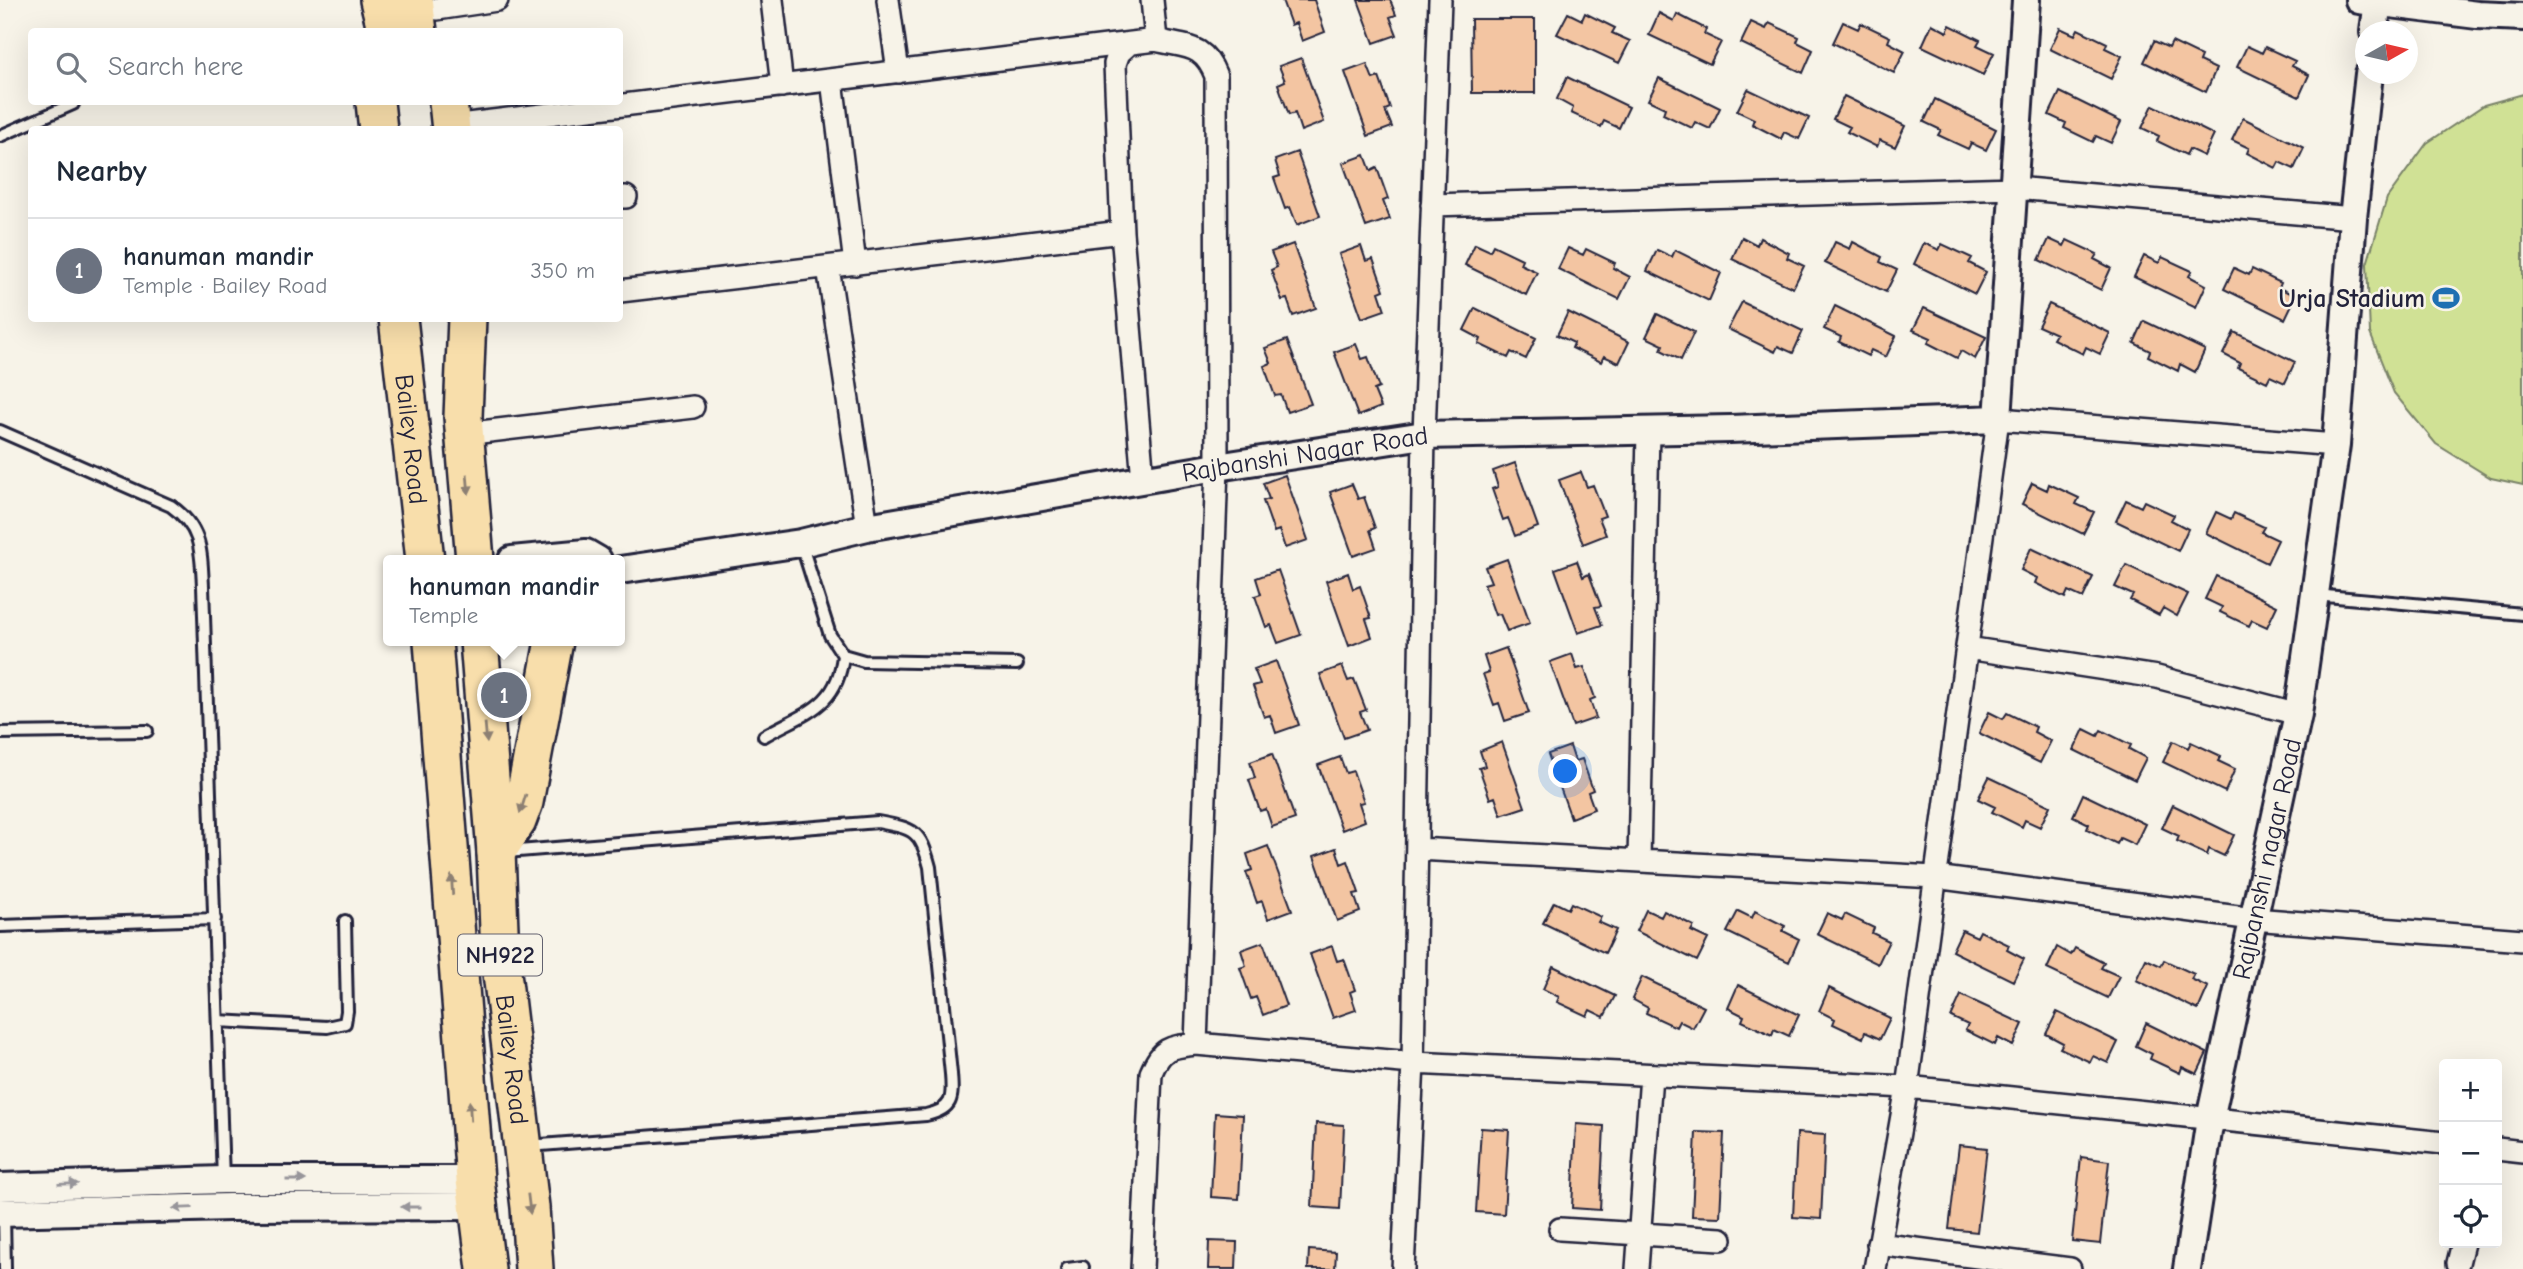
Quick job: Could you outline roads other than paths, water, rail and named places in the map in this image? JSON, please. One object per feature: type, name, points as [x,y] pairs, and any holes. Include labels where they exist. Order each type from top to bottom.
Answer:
[{"type":"highway","points":[[368,0],[370,28]]},
{"type":"highway","points":[[379,0],[386,28]]},
{"type":"highway","points":[[376,105],[378,126]]},
{"type":"highway","name":"Bailey Road","points":[[399,322],[424,555]]},
{"type":"highway","points":[[406,322],[407,386]]},
{"type":"highway","points":[[451,322],[464,426]]},
{"type":"highway","name":"Bailey Road","points":[[467,322],[464,426],[475,555]]},
{"type":"highway","name":"Bailey Road","points":[[433,646],[477,1193],[486,1269]]},
{"type":"highway","name":"Bailey Road","points":[[479,646],[496,852],[500,956],[530,1207],[534,1269]]},
{"type":"highway","points":[[496,852],[517,821],[524,802],[553,646]]},
{"type":"street","points":[[429,14],[496,0]]},
{"type":"street","points":[[772,0],[782,86]]},
{"type":"street","points":[[888,0],[898,72]]},
{"type":"street","points":[[1152,0],[1156,40]]},
{"type":"street","points":[[1403,1269],[1413,1063],[1424,435],[1440,0]]},
{"type":"street","points":[[1875,1269],[1907,1087],[1998,419],[2026,0]]},
{"type":"street","points":[[2373,21],[2371,1],[2444,5],[2523,17]]},
{"type":"street","points":[[623,102],[782,86],[1156,40],[1202,52],[1210,60],[1216,76],[1217,467],[1196,1044]]},
{"type":"street","points":[[1129,44],[1119,53],[1115,64],[1122,232],[1143,480]]},
{"type":"street","points":[[832,79],[855,264]]},
{"type":"street","name":"Rajbanshi nagar Road","points":[[2187,1269],[2210,1119],[2298,714],[2336,445],[2353,218],[2368,84]]},
{"type":"street","points":[[450,119],[591,105]]},
{"type":"street","points":[[1432,205],[2015,188],[2353,218]]},
{"type":"street","points":[[623,291],[1122,232]]},
{"type":"street","points":[[828,267],[867,527]]},
{"type":"street","points":[[464,426],[693,407]]},
{"type":"street","points":[[1998,419],[2336,445]]},
{"type":"street","name":"Rajbanshi Nagar Road","points":[[625,569],[801,542],[867,527],[1217,467],[1424,435],[1648,431],[1998,419]]},
{"type":"street","points":[[1639,861],[1648,431]]},
{"type":"street","points":[[565,555],[589,555]]},
{"type":"street","points":[[1967,648],[2157,677],[2298,714]]},
{"type":"street","points":[[1417,849],[1935,877],[2253,919],[2523,940]]},
{"type":"street","points":[[1142,1269],[1151,1073],[1158,1056],[1172,1046],[1196,1044],[1413,1063],[1907,1087],[2439,1142]]},
{"type":"street","points":[[1637,1269],[1651,1075]]},
{"type":"street","points":[[2502,1151],[2523,1152]]},
{"type":"street","points":[[0,1186],[223,1180],[477,1193]]},
{"type":"street","points":[[2,1213],[229,1207],[477,1193]]},
{"type":"street","points":[[1560,1229],[1721,1239]]},
{"type":"street","points":[[1878,1244],[2070,1269]]},
{"type":"lane","points":[[0,136],[71,105]]},
{"type":"lane","points":[[0,431],[171,506],[186,517],[195,530],[201,552],[204,586],[223,1180]]},
{"type":"lane","points":[[801,542],[830,635],[843,655],[864,661],[1017,664]]},
{"type":"lane","points":[[2315,596],[2523,614]]},
{"type":"lane","points":[[764,736],[821,704],[831,694],[841,673],[843,655]]},
{"type":"lane","points":[[0,733],[147,731]]},
{"type":"lane","points":[[496,852],[878,822],[902,826],[918,834],[930,867],[951,1074],[952,1093],[949,1104],[941,1111],[926,1115],[521,1147]]},
{"type":"lane","points":[[0,926],[215,919]]},
{"type":"lane","points":[[218,1021],[327,1027],[345,1023],[345,921]]},
{"type":"lane","points":[[2,1213],[5,1269]]},
{"type":"lane","points":[[1067,1269],[1083,1267]]},
{"type":"place","name":"Urja Stadium","points":[[2446,298]]},
{"type":"place","name":"hanuman mandir","points":[[504,695]]}]
